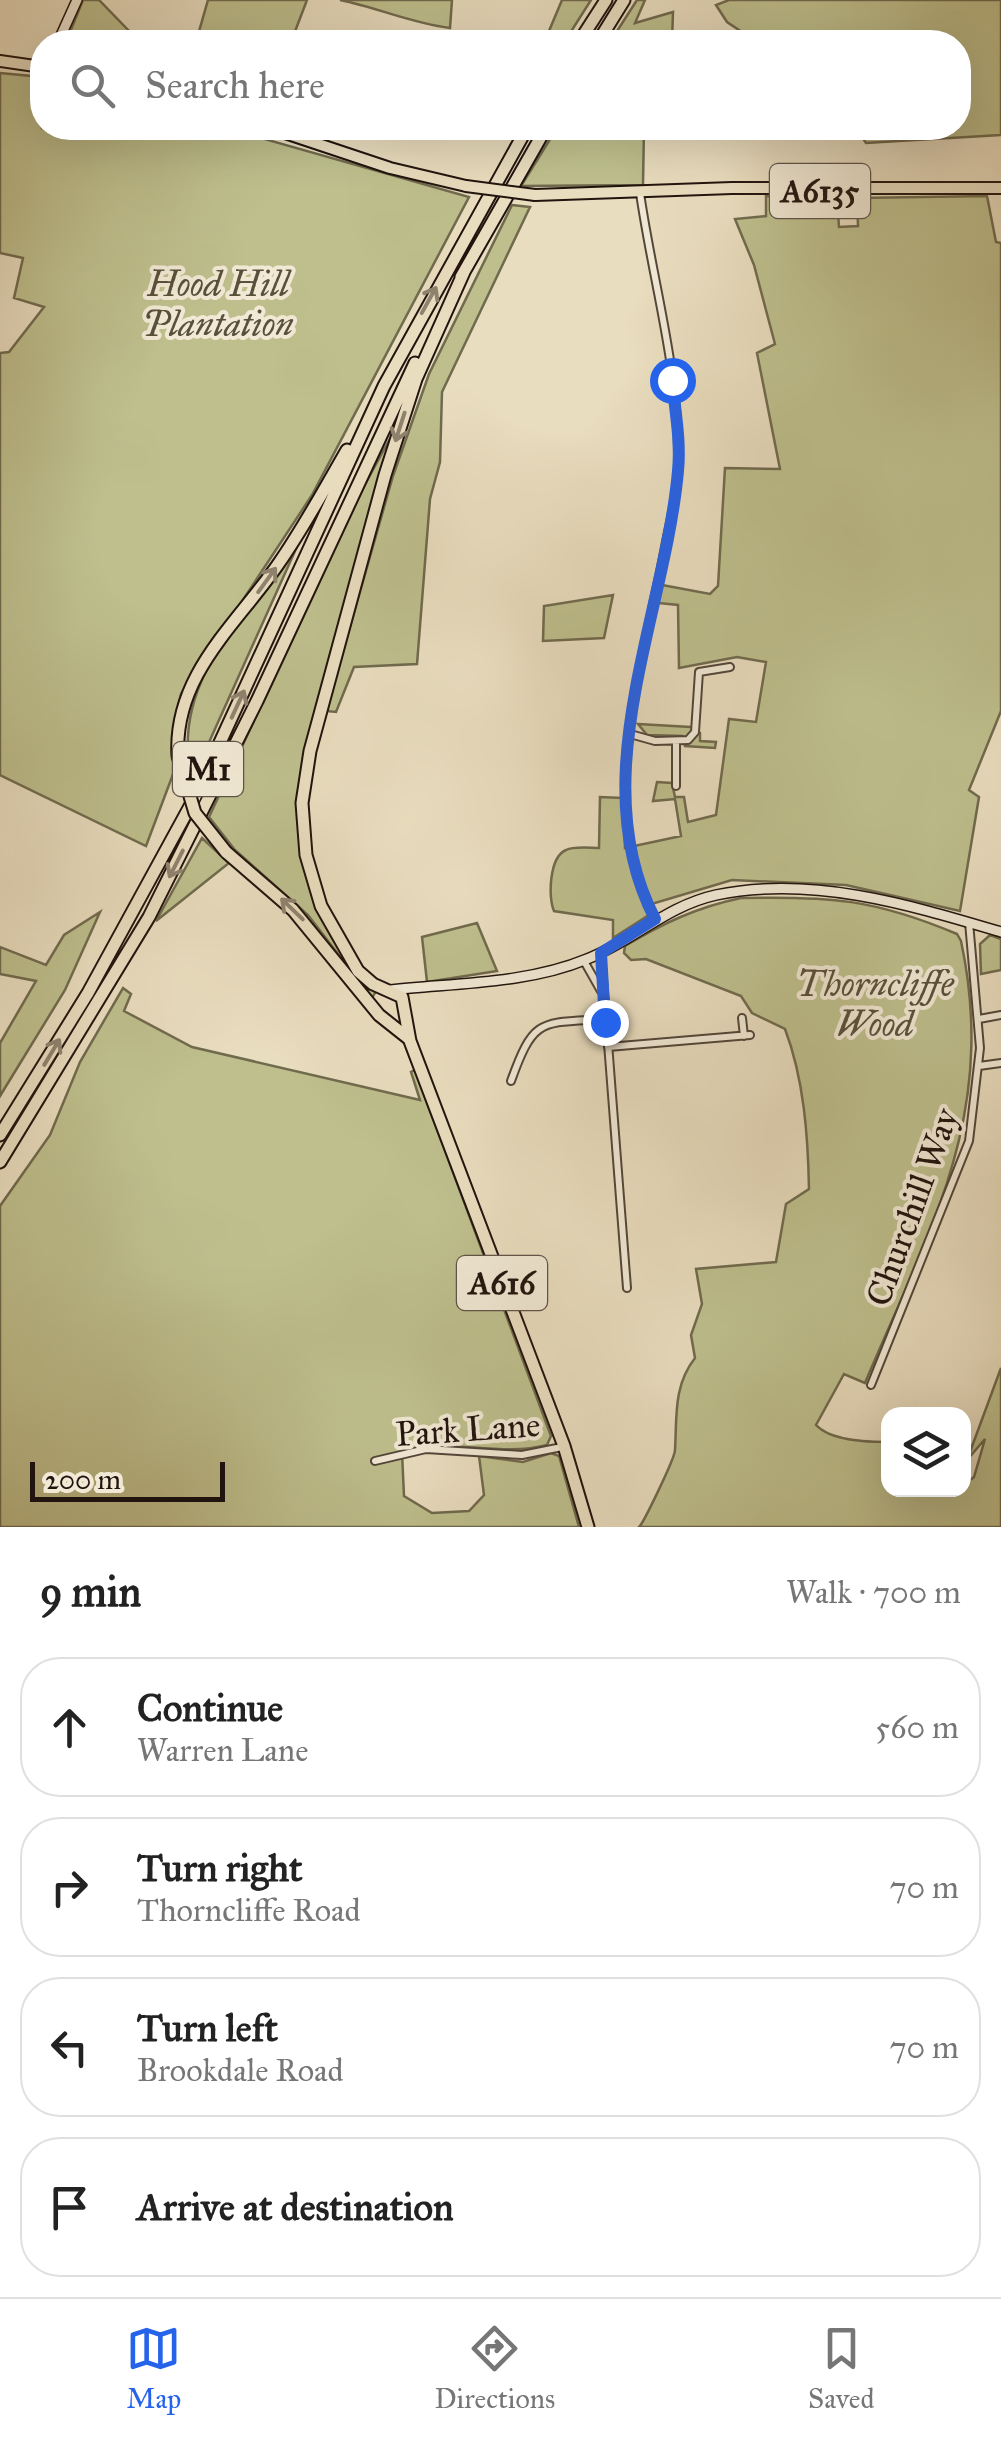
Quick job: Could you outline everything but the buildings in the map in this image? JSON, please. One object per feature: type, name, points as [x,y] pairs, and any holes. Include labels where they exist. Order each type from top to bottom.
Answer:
[{"type":"highway","points":[[587,30],[606,0]]},
{"type":"highway","points":[[605,30],[624,0]]},
{"type":"highway","name":"M1","points":[[376,1011],[311,928],[226,852],[196,812],[178,756],[180,719],[196,673],[299,533],[520,140]]},
{"type":"highway","name":"M1","points":[[0,1162],[149,917],[249,718],[363,468],[464,272],[539,140]]},
{"type":"highway","name":"M1","points":[[389,990],[358,970],[321,906],[306,854],[302,803],[310,751],[385,475],[416,379],[464,272]]},
{"type":"highway","name":"M1","points":[[0,1135],[88,993],[194,799],[384,386]]},
{"type":"highway","points":[[376,1011],[376,1000],[389,990]]},
{"type":"highway","name":"A616","points":[[389,990],[402,997],[410,1042],[564,1446],[588,1527]]},
{"type":"highway","points":[[389,1020],[398,1017],[404,1007]]},
{"type":"highway","name":"A616","points":[[376,1011],[410,1042]]},
{"type":"main road","points":[[0,61],[30,66]]},
{"type":"main road","name":"A6135","points":[[306,140],[390,168],[466,186],[535,195],[732,188],[1001,188]]},
{"type":"street","points":[[63,30],[77,0]]},
{"type":"street","points":[[640,193],[668,346],[678,466],[629,749],[629,848],[635,878],[655,919]]},
{"type":"street","points":[[630,734],[676,743],[695,732],[700,672],[730,666]]},
{"type":"street","points":[[676,743],[676,786]]},
{"type":"street","points":[[389,990],[536,974],[584,961],[655,919],[694,900],[721,894],[806,890],[876,899],[1001,932]]},
{"type":"street","name":"Churchill Way","points":[[871,1385],[969,1141],[979,1066],[979,1018],[969,922]]},
{"type":"street","points":[[601,953],[627,1288]]},
{"type":"street","points":[[584,961],[604,997]]},
{"type":"street","points":[[404,1007],[423,988]]},
{"type":"street","points":[[979,1018],[1001,1015]]},
{"type":"street","points":[[608,1047],[747,1036],[742,1018]]},
{"type":"street","points":[[511,1081],[526,1039],[538,1027],[605,1020]]},
{"type":"street","points":[[979,1066],[1001,1063]]},
{"type":"street","name":"Park Lane","points":[[375,1461],[426,1449],[522,1455],[564,1446]]},
{"type":"green space","points":[[83,0],[99,0],[128,30],[71,30]]},
{"type":"green space","points":[[208,0],[307,0],[296,30],[199,30]]},
{"type":"green space","points":[[340,0],[452,0],[450,28],[422,23]]},
{"type":"green space","points":[[562,0],[591,0],[572,30],[549,30]]},
{"type":"green space","points":[[637,0],[645,0],[635,23],[673,12],[672,30],[618,30]]},
{"type":"green space","points":[[729,0],[1001,0],[1001,135],[971,137],[971,30],[739,30],[727,22],[716,5]]},
{"type":"green space","name":"Hood Hill Plantation","points":[[0,73],[30,76],[30,140],[268,140],[469,197],[312,495],[181,694],[173,732],[175,769],[146,846],[0,775],[0,353],[9,352],[44,307],[14,298],[23,258],[0,253]]},
{"type":"green space","points":[[550,140],[644,140],[643,185],[521,186]]},
{"type":"green space","points":[[864,140],[917,140],[866,143]]},
{"type":"green space","points":[[766,196],[837,197],[839,227],[858,226],[857,198],[987,196],[996,242],[1001,243],[1001,711],[969,790],[979,797],[960,911],[846,885],[732,880],[648,905],[652,913],[613,938],[613,920],[554,911],[551,878],[560,854],[573,848],[599,848],[600,797],[623,798],[625,848],[681,836],[675,799],[653,801],[657,782],[672,783],[675,797],[684,797],[688,822],[716,815],[729,719],[756,722],[766,662],[737,657],[679,668],[678,605],[658,603],[662,585],[710,594],[718,586],[725,468],[780,469],[757,353],[775,344],[754,265],[735,219],[766,216]]},
{"type":"green space","points":[[512,205],[530,207],[442,392],[440,462],[430,499],[417,664],[354,667],[336,712],[326,711],[393,476],[429,374]]},
{"type":"green space","points":[[398,424],[298,798],[319,913],[358,976],[376,991],[372,998],[308,915],[235,850],[209,817],[363,488]]},
{"type":"green space","points":[[300,540],[192,780],[188,745],[191,712],[202,680],[236,622]]},
{"type":"green space","points":[[613,595],[604,638],[543,641],[544,606]]},
{"type":"green space","points":[[638,724],[691,727],[700,733],[700,741],[716,742],[715,748],[685,746],[682,736],[647,735]]},
{"type":"green space","points":[[202,838],[229,863],[156,921]]},
{"type":"green space","name":"Thorncliffe Wood","points":[[741,898],[851,902],[928,922],[957,934],[961,941],[970,1003],[971,1061],[964,1116],[951,1169],[934,1221],[865,1383],[844,1374],[816,1425],[840,1437],[881,1442],[881,1497],[971,1497],[971,1479],[985,1439],[971,1455],[971,1449],[1001,1368],[1001,1527],[639,1527],[675,1450],[680,1391],[695,1358],[691,1335],[702,1304],[696,1269],[776,1262],[786,1204],[809,1189],[804,1108],[785,1029],[752,1013],[741,996],[646,959],[631,960],[624,953],[625,946],[667,923]]},
{"type":"green space","points":[[100,912],[65,990],[0,1096],[0,1043],[36,981],[0,974],[0,947],[46,965],[64,935]]},
{"type":"green space","points":[[477,923],[497,971],[427,982],[422,937]]},
{"type":"green space","points":[[990,935],[1001,939],[1001,970],[981,974],[980,944]]},
{"type":"green space","points":[[123,988],[131,994],[124,1011],[192,1047],[420,1100],[411,1072],[415,1070],[551,1436],[547,1445],[528,1448],[435,1446],[402,1452],[404,1496],[432,1513],[469,1511],[484,1495],[479,1456],[523,1462],[551,1453],[559,1456],[579,1527],[0,1527],[0,1206],[50,1135],[80,1062]]},
{"type":"route","points":[[605,1022],[601,953],[655,919],[635,878],[629,848],[628,756],[644,640],[676,484],[678,436],[672,380]]}]
